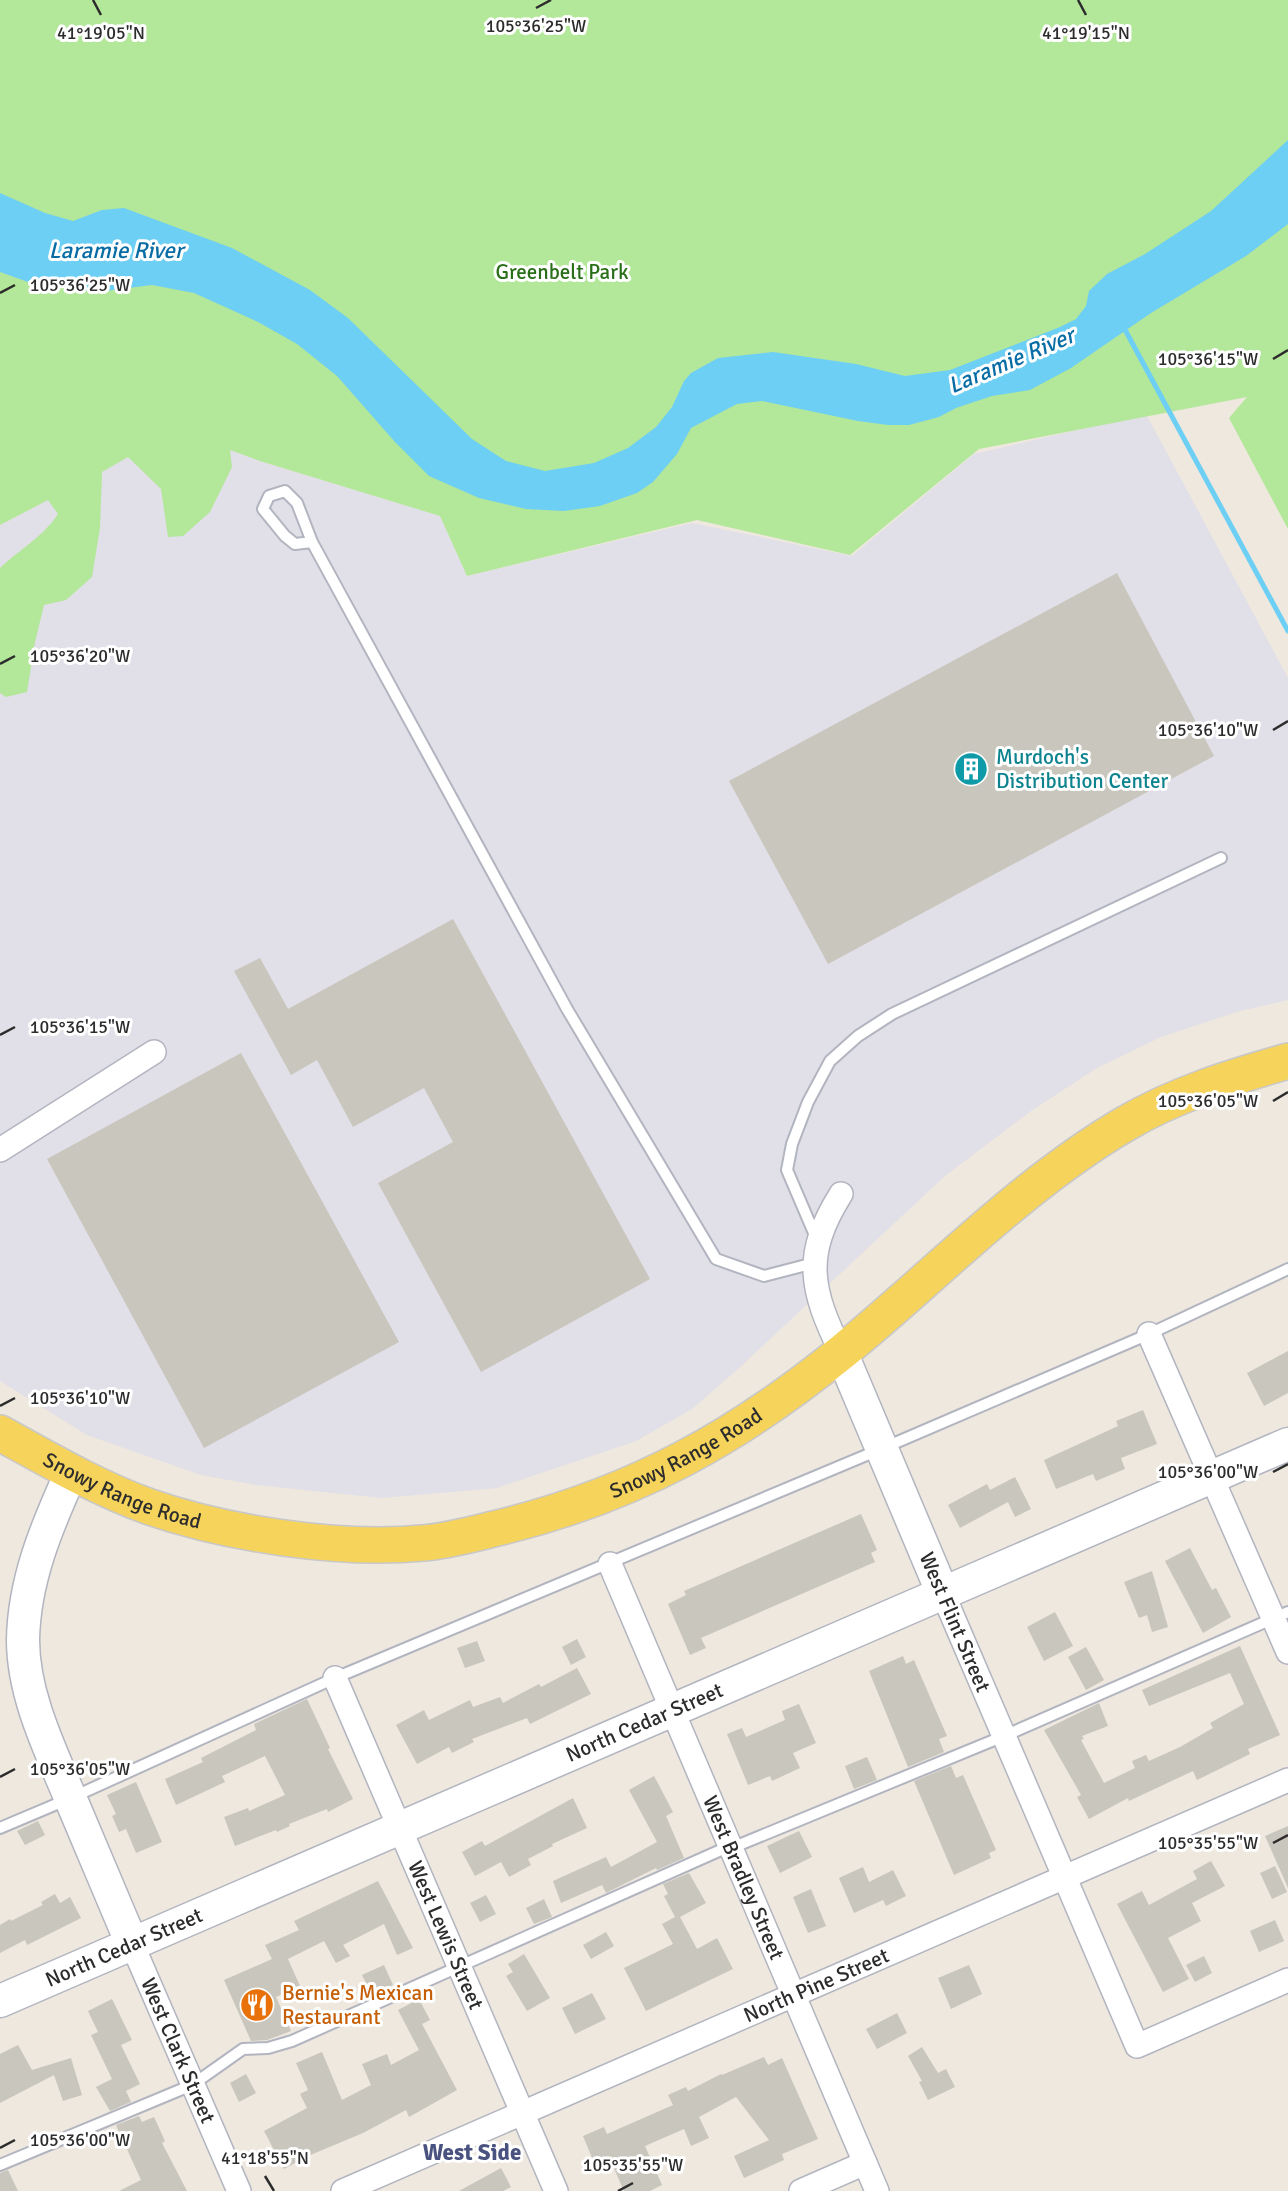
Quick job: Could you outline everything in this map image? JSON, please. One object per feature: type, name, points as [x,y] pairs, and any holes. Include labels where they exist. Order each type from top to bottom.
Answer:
[{"type":"main road","name":"Snowy Range Road","points":[[0,1433],[71,1473],[146,1506],[229,1529],[299,1539],[373,1545],[424,1543],[470,1535],[555,1513],[649,1477],[705,1448],[767,1408],[841,1353],[1076,1155],[1128,1122],[1210,1084],[1288,1061]]},
{"type":"street","points":[[0,1150],[154,1052]]},
{"type":"street","name":"West Flint Street","points":[[841,1194],[826,1218],[816,1253],[816,1288],[824,1316],[1138,2046],[1288,1980]]},
{"type":"street","points":[[1149,1334],[1213,1477],[1281,1616],[1288,1652]]},
{"type":"street","name":"North Cedar Street","points":[[0,2001],[1288,1444]]},
{"type":"street","name":"West Clark Street","points":[[71,1473],[33,1566],[23,1641],[31,1693],[48,1745],[239,2191]]},
{"type":"street","name":"West Bradley Street","points":[[610,1564],[877,2191]]},
{"type":"street","name":"West Lewis Street","points":[[335,1678],[556,2191]]},
{"type":"street","name":"North Pine Street","points":[[343,2191],[1288,1780]]},
{"type":"street","points":[[801,2191],[865,2164]]},
{"type":"lane","points":[[312,542],[295,544],[285,536],[263,509],[269,496],[285,491],[296,503],[312,542],[567,1009],[716,1259],[764,1276],[816,1253],[787,1170],[792,1144],[808,1101],[830,1061],[858,1036],[892,1014],[1221,858]]},
{"type":"lane","points":[[0,1828],[335,1678],[1149,1334],[1288,1269]]},
{"type":"lane","points":[[0,2165],[192,2085],[243,2049],[268,2048],[292,2041],[730,1846],[734,1847],[1004,1737],[1281,1616]]},
{"type":"shaded area","points":[[1146,414],[1288,678],[1288,1000],[1240,1011],[1161,1037],[1097,1068],[1031,1111],[945,1176],[692,1409],[636,1441],[497,1488],[382,1498],[256,1485],[201,1475],[87,1435],[0,1381],[0,525],[162,439],[230,450],[440,516],[467,576],[692,523],[852,556],[974,454]]},
{"type":"green space","name":"Greenbelt Park","points":[[0,0],[1288,0],[1288,529],[1229,418],[1247,397],[979,449],[850,555],[697,520],[467,576],[440,516],[230,450],[232,467],[210,512],[183,536],[168,537],[161,489],[128,457],[102,472],[100,528],[92,577],[66,600],[44,605],[27,692],[6,697],[0,693],[0,568],[39,536],[58,514],[48,500],[0,525]]},
{"type":"water","name":"Laramie River","points":[[1288,140],[1288,224],[1246,256],[1151,313],[1071,368],[1030,390],[992,396],[956,408],[939,417],[909,425],[858,421],[762,401],[737,404],[691,428],[677,454],[653,482],[637,493],[600,506],[564,511],[526,509],[479,498],[429,476],[337,376],[297,344],[258,322],[194,293],[152,285],[105,291],[77,290],[28,282],[0,272],[0,193],[45,213],[73,221],[102,210],[124,208],[232,248],[310,290],[348,318],[472,439],[506,461],[545,471],[594,463],[628,448],[656,427],[672,407],[684,381],[691,373],[718,358],[773,352],[856,364],[905,376],[950,370],[1060,327],[1076,319],[1086,306],[1089,291],[1107,274],[1145,254],[1211,211]]},
{"type":"building","name":"Murdoch's Distribution Center","points":[[1117,573],[1214,756],[828,964],[729,781]]},
{"type":"building","points":[[453,919],[650,1279],[481,1372],[378,1183],[453,1142],[424,1088],[353,1127],[317,1060],[291,1075],[234,971],[260,958],[288,1009]]},
{"type":"building","points":[[241,1053],[399,1342],[204,1448],[47,1159]]},
{"type":"building","points":[[1288,1351],[1288,1393],[1264,1406],[1247,1373]]},
{"type":"building","points":[[1143,1410],[1157,1444],[1121,1458],[1125,1469],[1096,1481],[1093,1474],[1056,1489],[1044,1460],[1118,1426],[1116,1421]]},
{"type":"building","points":[[1015,1477],[1031,1509],[1015,1517],[1008,1502],[960,1528],[948,1505],[987,1484],[990,1490]]},
{"type":"building","points":[[861,1514],[877,1550],[871,1553],[875,1562],[701,1638],[706,1648],[690,1655],[668,1604],[686,1595],[684,1591]]},
{"type":"building","points":[[1190,1548],[1212,1590],[1216,1588],[1231,1617],[1203,1633],[1165,1561]]},
{"type":"building","points":[[1152,1571],[1168,1627],[1152,1632],[1147,1615],[1139,1618],[1124,1582]]},
{"type":"building","points":[[1055,1612],[1073,1646],[1044,1661],[1027,1627]]},
{"type":"building","points":[[577,1639],[586,1657],[571,1665],[562,1647]]},
{"type":"building","points":[[477,1641],[485,1661],[465,1668],[457,1648]]},
{"type":"building","points":[[1240,1646],[1280,1735],[1248,1749],[1250,1754],[1197,1780],[1193,1771],[1129,1801],[1128,1798],[1089,1819],[1077,1797],[1081,1795],[1044,1730],[1099,1703],[1108,1726],[1082,1736],[1084,1739],[1081,1740],[1104,1783],[1135,1768],[1132,1761],[1146,1755],[1149,1761],[1180,1747],[1213,1728],[1210,1723],[1244,1704],[1230,1673],[1149,1706],[1142,1690]]},
{"type":"building","points":[[1086,1647],[1104,1680],[1086,1690],[1068,1657]]},
{"type":"building","points":[[903,1656],[906,1664],[914,1660],[947,1736],[939,1739],[944,1752],[908,1767],[869,1671]]},
{"type":"building","points":[[577,1668],[591,1694],[530,1724],[527,1718],[472,1739],[474,1742],[452,1753],[449,1747],[417,1764],[396,1725],[424,1710],[429,1720],[470,1700],[473,1707],[500,1697],[503,1703]]},
{"type":"building","points":[[307,1699],[353,1799],[328,1812],[327,1809],[289,1824],[290,1826],[277,1832],[276,1830],[235,1846],[224,1817],[248,1808],[249,1811],[285,1795],[265,1756],[222,1776],[225,1782],[176,1805],[165,1779],[203,1762],[201,1758],[256,1730],[254,1724]]},
{"type":"building","points":[[799,1704],[816,1743],[793,1753],[800,1768],[772,1781],[770,1776],[748,1785],[727,1734],[742,1728],[746,1737],[785,1720],[782,1711]]},
{"type":"building","points":[[867,1757],[877,1780],[854,1789],[845,1766]]},
{"type":"building","points":[[951,1766],[956,1778],[963,1775],[996,1850],[989,1853],[991,1858],[954,1875],[914,1781]]},
{"type":"building","points":[[654,1776],[673,1812],[666,1816],[684,1858],[657,1870],[656,1868],[606,1893],[602,1885],[561,1903],[553,1881],[606,1857],[611,1867],[657,1842],[629,1790]]},
{"type":"building","points":[[136,1782],[162,1842],[136,1853],[126,1829],[119,1832],[112,1816],[116,1814],[107,1795]]},
{"type":"building","points":[[573,1798],[587,1828],[552,1844],[553,1846],[528,1859],[531,1865],[509,1877],[501,1862],[475,1876],[462,1852],[482,1841],[485,1846]]},
{"type":"building","points":[[38,1821],[45,1835],[25,1845],[17,1831]]},
{"type":"building","points":[[1288,1826],[1288,1888],[1265,1836]]},
{"type":"building","points":[[799,1831],[812,1857],[780,1873],[767,1846]]},
{"type":"building","points":[[1211,1861],[1225,1886],[1192,1903],[1201,1921],[1168,1938],[1189,1979],[1163,1992],[1117,1904],[1142,1891],[1149,1905],[1197,1879],[1193,1871]]},
{"type":"building","points":[[1275,1866],[1287,1892],[1272,1899],[1260,1873]]},
{"type":"building","points":[[863,1867],[869,1882],[893,1870],[906,1896],[886,1906],[883,1900],[854,1913],[839,1878]]},
{"type":"building","points":[[689,1873],[706,1903],[680,1917],[697,1949],[717,1938],[733,1969],[646,2011],[624,1968],[673,1944],[662,1924],[675,1917],[664,1896],[668,1894],[663,1884]]},
{"type":"building","points":[[378,1881],[413,1948],[397,1955],[384,1924],[343,1945],[350,1956],[336,1963],[324,1941],[288,1959],[300,1986],[276,1997],[291,2031],[267,2040],[251,2041],[224,1980],[272,1959],[265,1945],[299,1930],[294,1921]]},
{"type":"building","points":[[811,1889],[826,1926],[808,1933],[793,1897]]},
{"type":"building","points":[[55,1894],[60,1903],[70,1897],[81,1918],[27,1945],[25,1940],[0,1953],[0,1925],[43,1905],[41,1902]]},
{"type":"building","points":[[486,1895],[496,1914],[480,1922],[470,1903]]},
{"type":"building","points":[[544,1899],[552,1917],[534,1924],[526,1908]]},
{"type":"building","points":[[1275,1920],[1284,1941],[1259,1952],[1250,1931]]},
{"type":"building","points":[[606,1932],[614,1946],[591,1959],[583,1945]]},
{"type":"building","points":[[524,1954],[550,1998],[527,2011],[506,1976],[513,1972],[508,1964]]},
{"type":"building","points":[[1204,1956],[1212,1973],[1195,1982],[1186,1965]]},
{"type":"building","points":[[384,1965],[393,1985],[372,1995],[362,1975]]},
{"type":"building","points":[[969,1965],[982,1994],[951,2009],[938,1978]]},
{"type":"building","points":[[592,1993],[606,2019],[575,2034],[562,2008]]},
{"type":"building","points":[[112,1999],[132,2040],[121,2045],[140,2084],[126,2091],[131,2102],[110,2111],[96,2087],[112,2079],[91,2035],[98,2032],[88,2011]]},
{"type":"building","points":[[419,1999],[430,2020],[422,2024],[457,2090],[409,2117],[406,2110],[284,2169],[264,2131],[307,2108],[300,2094],[308,2090],[296,2063],[322,2052],[342,2100],[371,2085],[362,2064],[387,2054],[391,2065],[419,2050],[398,2010]]},
{"type":"building","points":[[897,2013],[907,2033],[877,2049],[866,2029]]},
{"type":"building","points":[[18,2045],[32,2070],[71,2058],[82,2095],[63,2101],[54,2075],[0,2103],[0,2054]]},
{"type":"building","points":[[922,2047],[938,2073],[946,2069],[955,2087],[928,2100],[919,2082],[922,2081],[908,2056]]},
{"type":"building","points":[[764,2057],[768,2065],[782,2058],[818,2139],[782,2154],[784,2160],[744,2178],[734,2156],[769,2140],[736,2097],[699,2117],[709,2138],[691,2146],[684,2129],[645,2146],[662,2185],[650,2191],[624,2191],[612,2164],[597,2170],[583,2136],[604,2127],[607,2134],[673,2105],[668,2095],[686,2087],[688,2091]]},
{"type":"building","points":[[246,2074],[256,2093],[239,2102],[230,2083]]},
{"type":"building","points":[[139,2116],[142,2122],[154,2117],[165,2141],[162,2143],[187,2191],[119,2191],[141,2180],[116,2125]]},
{"type":"building","points":[[501,2168],[511,2187],[503,2191],[459,2191]]},
{"type":"building","points":[[8,2170],[18,2191],[0,2191],[0,2173]]},
{"type":"waterway","points":[[1123,326],[1288,631]]},
{"type":"place","name":"Murdoch's Distribution Center","points":[[971,769]]},
{"type":"place","name":"Bernie's Mexican Restaurant","points":[[257,2005]]},
{"type":"district","name":"West Side","points":[[472,2152]]}]
